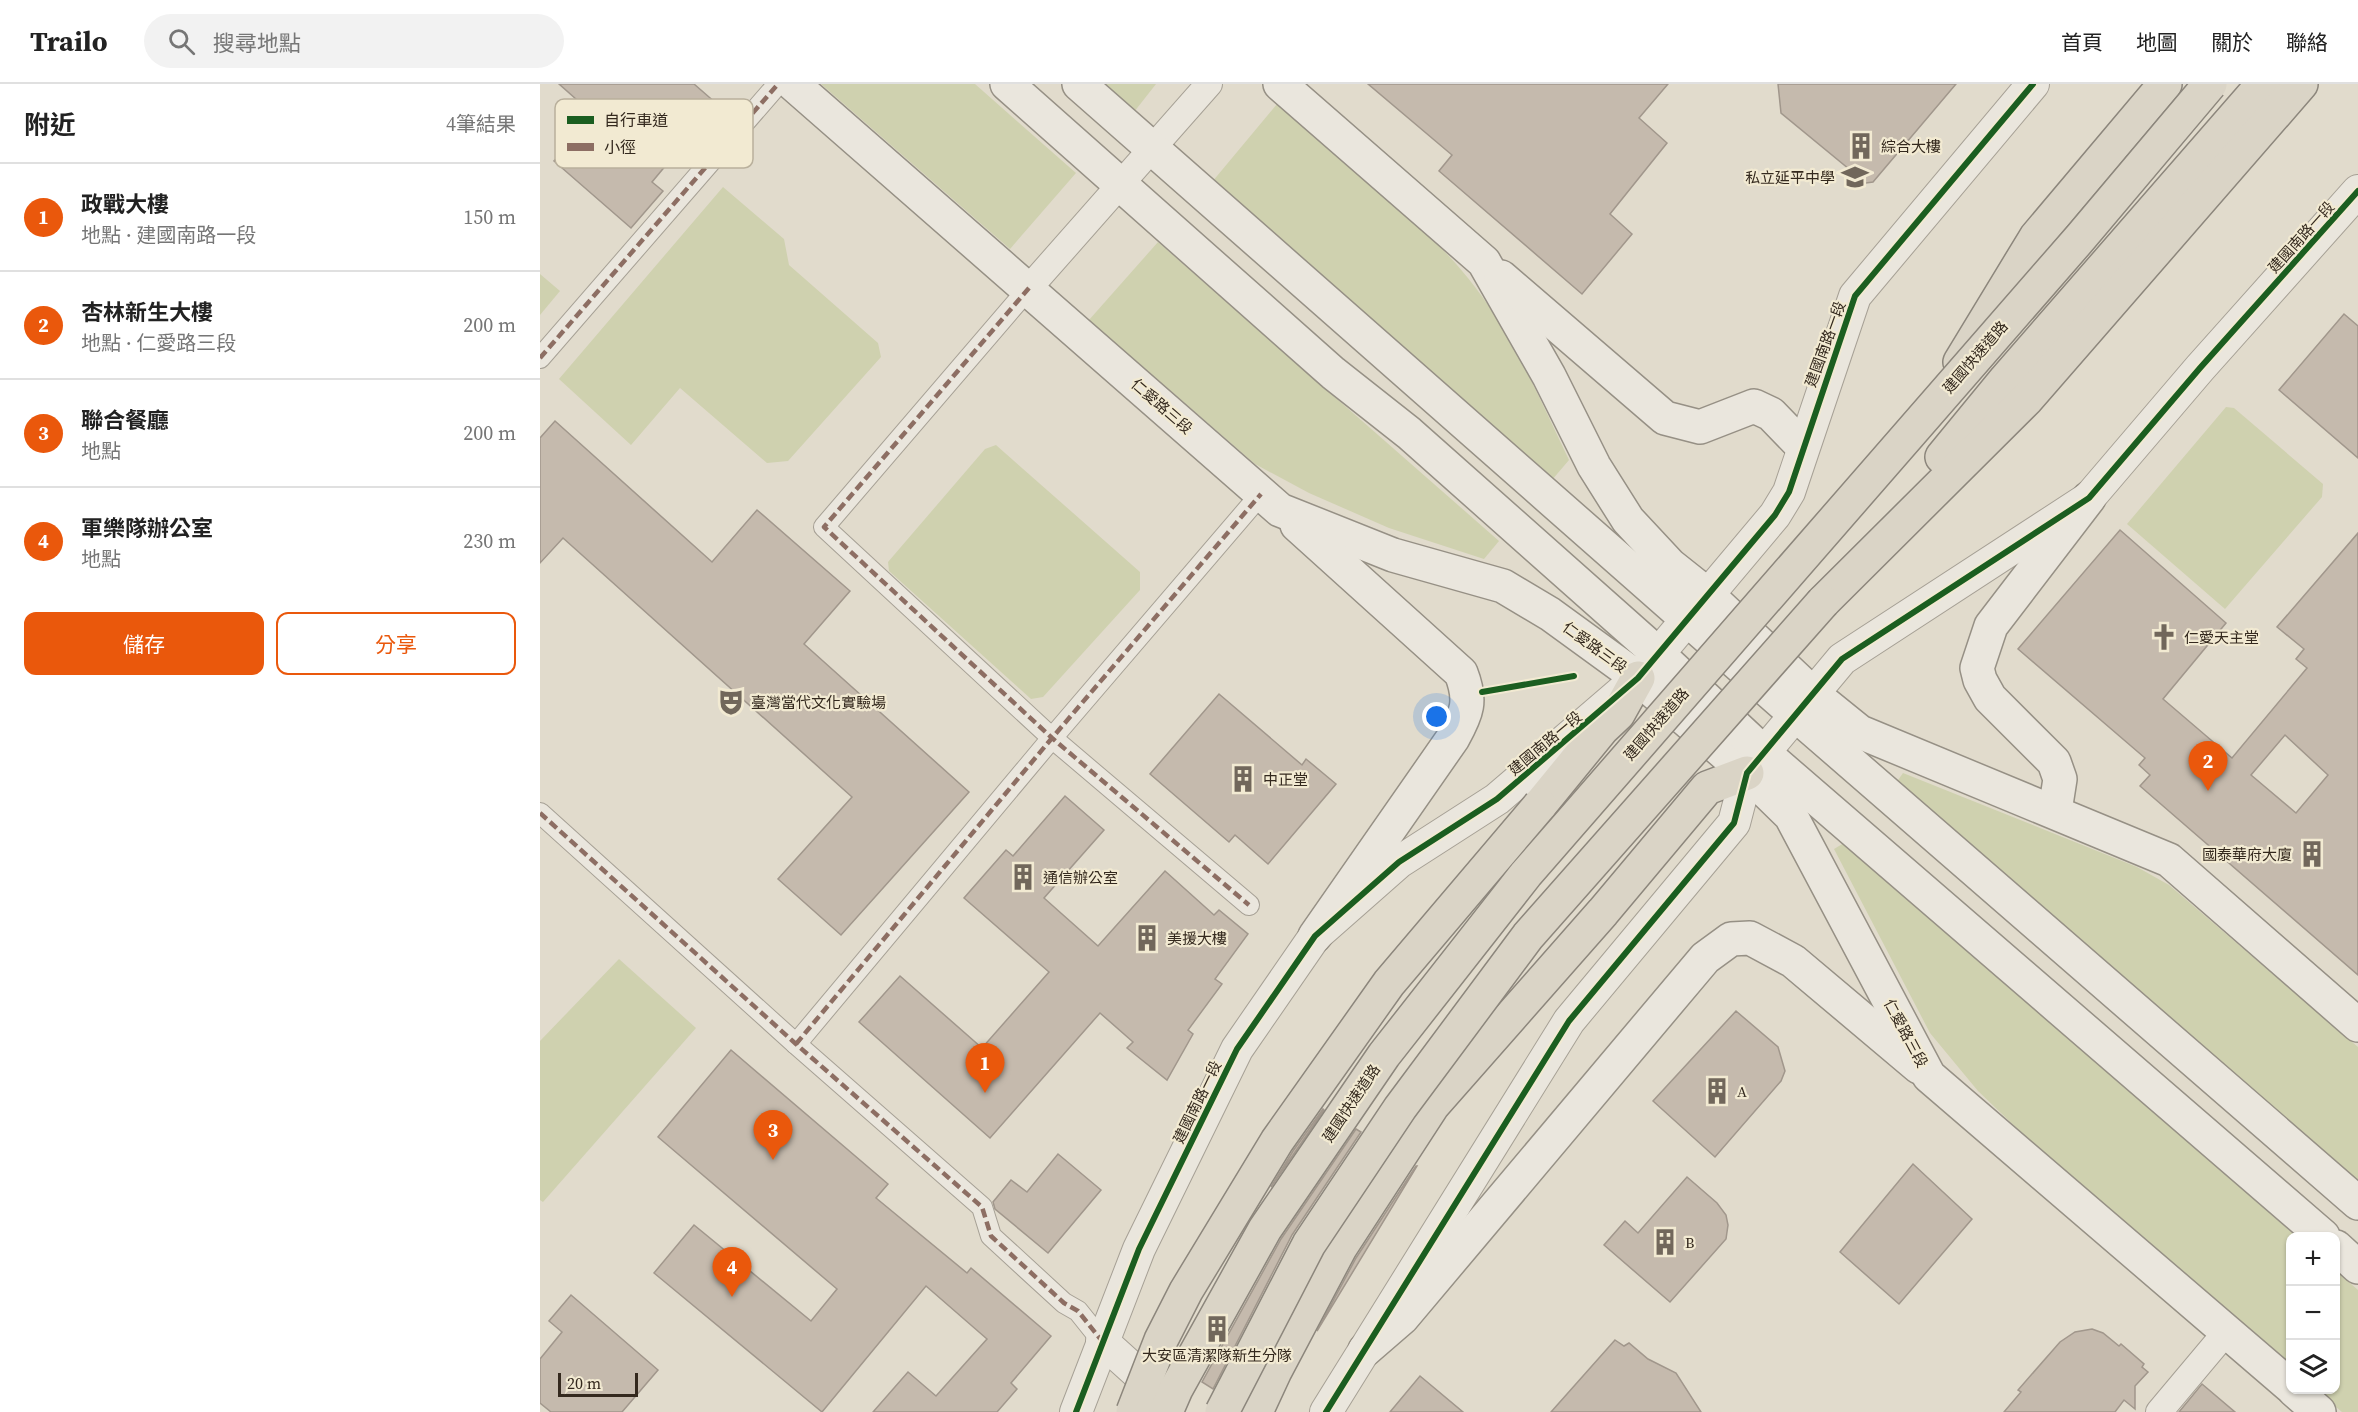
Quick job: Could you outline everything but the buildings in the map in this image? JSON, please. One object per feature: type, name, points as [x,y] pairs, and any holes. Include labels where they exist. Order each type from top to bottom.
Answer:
[{"type":"highway","points":[[1938,399],[2036,237],[2165,84]]},
{"type":"highway","name":"建國快速道路","points":[[1166,1412],[1176,1389],[1265,1229],[1384,1055],[1526,874],[2210,84]]},
{"type":"highway","points":[[1222,1412],[1309,1244],[1400,1108],[1514,955],[1823,602],[2006,379],[2263,84]]},
{"type":"highway","points":[[1823,602],[2027,399],[2301,84]]},
{"type":"highway","points":[[1133,1412],[1161,1340],[1186,1291],[1277,1141],[1389,983],[1618,714],[1638,678]]},
{"type":"highway","points":[[1256,1412],[1340,1248],[1433,1105],[1603,912],[1707,788],[1755,763]]},
{"type":"main road","name":"仁愛路三段","points":[[793,84],[1029,288],[1270,502],[1393,555],[1503,586],[1550,614],[1755,763],[2318,1232]]},
{"type":"main road","name":"仁愛路三段","points":[[1007,84],[1333,373],[1409,433],[1658,654],[1755,763],[1791,816],[1929,1076],[2286,1383]]},
{"type":"main road","points":[[1079,84],[1698,608],[2358,1203]]},
{"type":"main road","points":[[1280,84],[1665,418],[1700,427],[1754,406],[1771,414],[1802,446]]},
{"type":"main road","points":[[1484,262],[1549,376],[1594,466],[1628,520],[1670,565],[1698,608]]},
{"type":"main road","points":[[2055,811],[2060,779],[2054,762],[1990,698],[1980,680],[1977,668],[1990,626],[2089,498]]},
{"type":"main road","points":[[1270,502],[1461,673],[1469,694],[1464,718],[1453,738],[1315,936]]},
{"type":"main road","points":[[1805,704],[1860,732],[2169,860],[2358,1025]]},
{"type":"main road","points":[[1365,1350],[1402,1318],[1705,958],[1731,939],[1749,938],[1793,960],[1872,1030],[1929,1076]]},
{"type":"main road","points":[[2340,1251],[2358,1267]]},
{"type":"main road","points":[[2299,1394],[2319,1412]]},
{"type":"street","points":[[753,113],[778,84]]},
{"type":"street","points":[[1209,84],[1029,288],[824,527],[1052,738],[1249,905]]},
{"type":"street","name":"建國南路一段","points":[[1076,1412],[1139,1249],[1237,1049],[1315,936],[1399,862],[1497,799],[1638,678],[1698,608],[1775,515],[1789,492],[1802,446],[1855,296],[2033,84]]},
{"type":"street","points":[[540,358],[705,168]]},
{"type":"street","name":"建國南路一段","points":[[1326,1412],[1569,1021],[1734,823],[1755,763],[1842,659],[2089,498],[2200,368],[2358,191]]},
{"type":"street","points":[[796,1044],[1052,738],[1270,502]]},
{"type":"street","points":[[540,813],[796,1044],[982,1207],[991,1236],[1064,1303],[1078,1311],[1102,1341],[1181,1412]]},
{"type":"street","points":[[2159,1412],[2227,1331]]},
{"type":"green space","points":[[821,84],[975,84],[1076,173],[1010,249]]},
{"type":"green space","points":[[1102,84],[1156,84],[1134,112]]},
{"type":"green space","points":[[1277,104],[1431,237],[1475,287],[1515,349],[1569,460],[1552,480],[1212,182]]},
{"type":"green space","points":[[723,187],[784,239],[789,265],[878,343],[881,357],[788,461],[767,463],[680,388],[631,445],[559,379]]},
{"type":"green space","points":[[1158,242],[1499,541],[1484,559],[1389,528],[1309,493],[1255,464],[1089,320]]},
{"type":"green space","points":[[540,274],[560,291],[540,315]]},
{"type":"green space","points":[[2226,407],[2234,408],[2323,484],[2322,497],[2225,609],[2127,524]]},
{"type":"green space","points":[[996,445],[1140,572],[1140,590],[1043,697],[1031,699],[889,571],[888,562],[985,449]]},
{"type":"green space","points":[[1903,773],[2137,867],[2169,885],[2358,1047],[2358,1185],[1896,783]]},
{"type":"green space","points":[[1844,843],[2291,1232],[2286,1232],[2286,1364],[2027,1138],[1978,1091],[1930,1033],[1834,849]]},
{"type":"green space","points":[[619,959],[696,1028],[543,1202],[540,1200],[540,1041]]},
{"type":"green space","points":[[2340,1274],[2358,1290],[2358,1412],[2342,1412],[2321,1394],[2340,1394]]},
{"type":"marked path","points":[[753,113],[778,84]]},
{"type":"marked path","points":[[540,358],[705,168]]},
{"type":"marked path","points":[[1029,288],[824,527],[1052,738],[1249,905]]},
{"type":"marked path","points":[[796,1044],[1052,738],[1261,494]]},
{"type":"marked path","points":[[540,813],[796,1044],[982,1207],[991,1236],[1064,1303],[1078,1311],[1102,1341]]},
{"type":"cycle path","points":[[1076,1412],[1139,1249],[1237,1049],[1315,936],[1399,862],[1497,799],[1638,678],[1775,515],[1789,492],[1855,296],[2033,84]]},
{"type":"cycle path","points":[[1326,1412],[1569,1021],[1734,823],[1747,773],[1842,659],[2089,498],[2200,368],[2358,191]]},
{"type":"cycle path","points":[[1482,692],[1574,676]]},
{"type":"place","name":"綜合大樓","points":[[1861,146]]},
{"type":"place","name":"私立延平中學","points":[[1855,177]]},
{"type":"place","name":"仁愛天主堂","points":[[2164,637]]},
{"type":"place","name":"臺灣當代文化實驗場","points":[[731,702]]},
{"type":"place","name":"中正堂","points":[[1243,779]]},
{"type":"place","name":"杏林新生大樓","points":[[2208,791]]},
{"type":"place","name":"國泰華府大廈","points":[[2312,854]]},
{"type":"place","name":"通信辦公室","points":[[1023,877]]},
{"type":"place","name":"美援大樓","points":[[1147,938]]},
{"type":"place","name":"A","points":[[1717,1091]]},
{"type":"place","name":"政戰大樓","points":[[985,1093]]},
{"type":"place","name":"聯合餐廳","points":[[773,1160]]},
{"type":"place","name":"B","points":[[1665,1242]]},
{"type":"place","name":"軍樂隊辦公室","points":[[732,1297]]},
{"type":"place","name":"大安區清潔隊新生分隊","points":[[1217,1329]]}]
